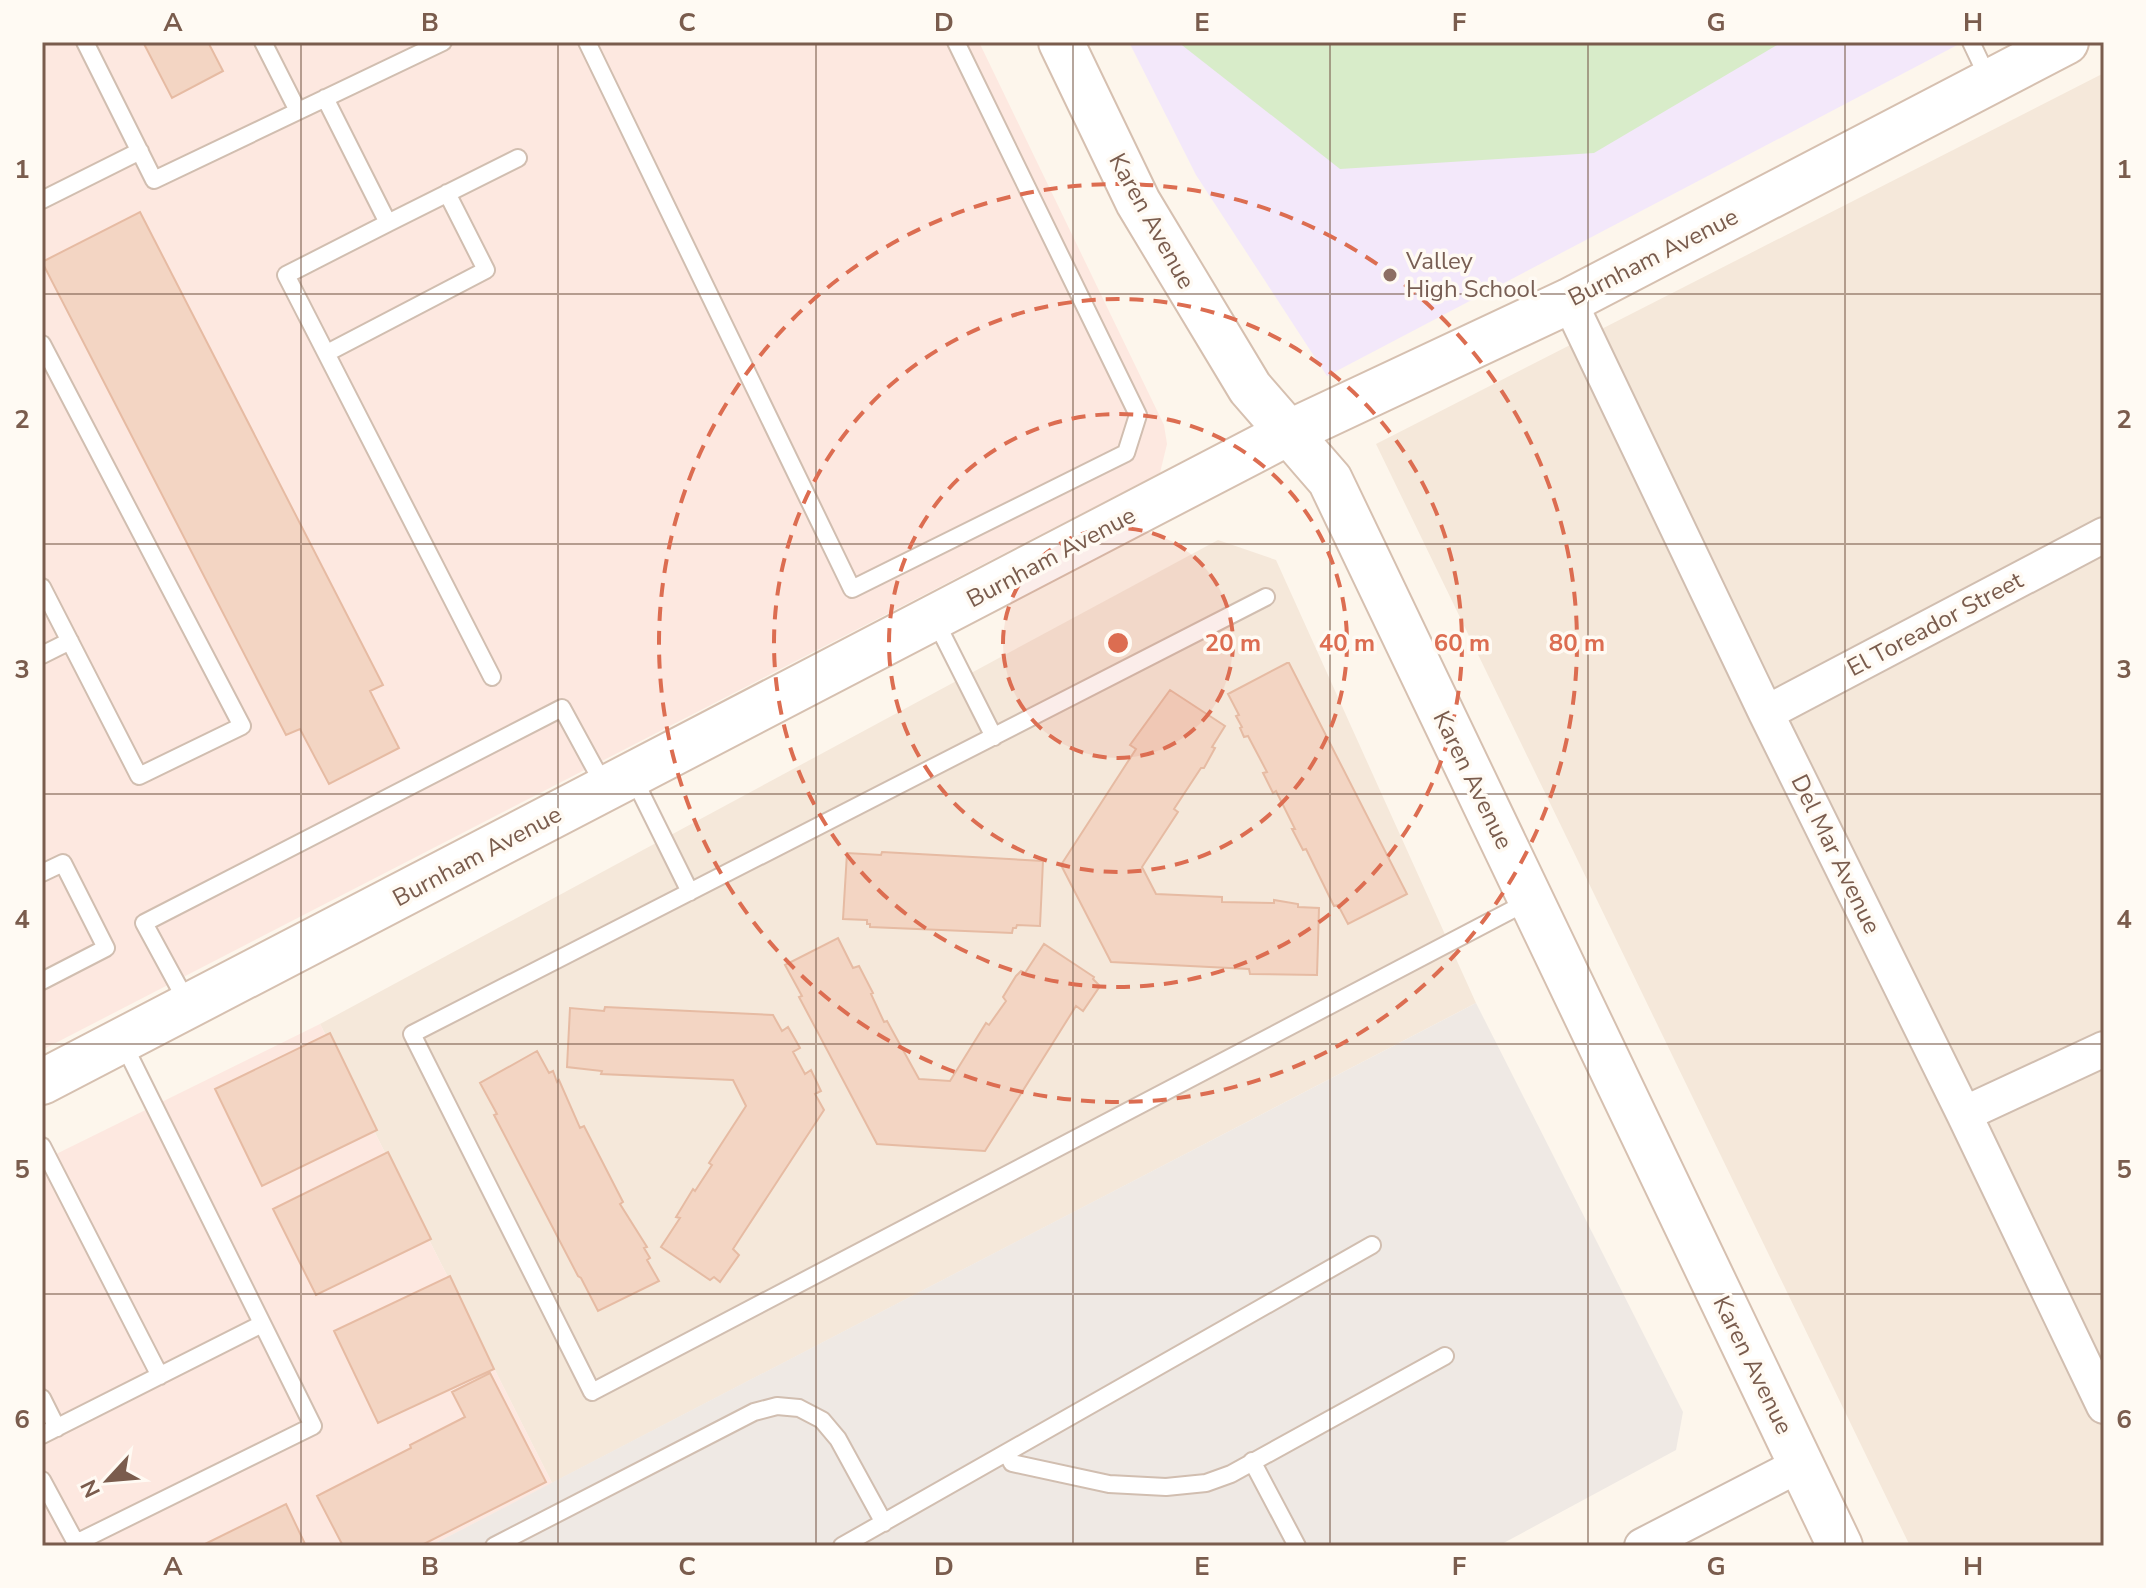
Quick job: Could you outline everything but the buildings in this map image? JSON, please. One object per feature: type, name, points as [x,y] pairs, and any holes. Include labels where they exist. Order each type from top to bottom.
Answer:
[{"type":"street","name":"Karen Avenue","points":[[1061,42],[1138,202],[1250,388],[1330,480],[1840,1546]]},
{"type":"street","name":"Burnham Avenue","points":[[42,1082],[1288,433],[1569,301],[2066,42]]},
{"type":"street","name":"Del Mar Avenue","points":[[1569,301],[2104,1406]]},
{"type":"street","name":"El Toreador Street","points":[[1766,713],[2104,535]]},
{"type":"street","points":[[1964,1114],[2104,1049]]},
{"type":"street","points":[[1642,1546],[1801,1464]]},
{"type":"lane","points":[[85,42],[154,180],[443,42]]},
{"type":"lane","points":[[263,42],[298,111]]},
{"type":"lane","points":[[587,42],[852,589],[1126,453],[1138,415],[956,42]]},
{"type":"lane","points":[[1971,42],[1990,82]]},
{"type":"lane","points":[[325,98],[388,223]]},
{"type":"lane","points":[[42,200],[140,151]]},
{"type":"lane","points":[[492,677],[286,275],[518,158]]},
{"type":"lane","points":[[327,353],[486,270],[447,193]]},
{"type":"lane","points":[[42,344],[242,726],[139,776],[42,587]]},
{"type":"lane","points":[[1266,597],[412,1034],[592,1392],[1531,900]]},
{"type":"lane","points":[[934,618],[994,737]]},
{"type":"lane","points":[[42,655],[70,641]]},
{"type":"lane","points":[[189,1006],[144,923],[562,708],[619,782],[690,892]]},
{"type":"lane","points":[[42,873],[63,863],[106,948],[42,981]]},
{"type":"lane","points":[[42,1480],[76,1543],[313,1426],[121,1041]]},
{"type":"lane","points":[[42,1146],[160,1376]]},
{"type":"lane","points":[[854,1543],[1372,1245]]},
{"type":"lane","points":[[42,1398],[50,1432],[262,1324]]},
{"type":"lane","points":[[1007,1453],[1012,1463],[1109,1484],[1166,1487],[1206,1483],[1231,1474],[1445,1356]]},
{"type":"lane","points":[[494,1546],[754,1412],[777,1406],[799,1408],[822,1420],[838,1439],[884,1523]]},
{"type":"lane","points":[[1252,1461],[1297,1546]]},
{"type":"shaded area","points":[[42,42],[979,42],[1164,425],[1167,444],[1160,473],[42,1050]]},
{"type":"shaded area","name":"Valley High School","points":[[1129,42],[1963,42],[1327,376],[1196,175]]},
{"type":"shaded area","points":[[2104,73],[2104,1546],[1910,1546],[1376,444]]},
{"type":"shaded area","points":[[1218,540],[1276,560],[1476,1003],[552,1483],[320,1024]]},
{"type":"shaded area","points":[[1476,1003],[1683,1412],[1676,1450],[1498,1546],[430,1546]]},
{"type":"shaded area","points":[[320,1024],[552,1483],[430,1546],[42,1546],[42,1161]]},
{"type":"green space","points":[[1178,42],[1782,42],[1594,153],[1340,169]]},
{"type":"place","name":"Valley High School","points":[[1390,275]]}]
